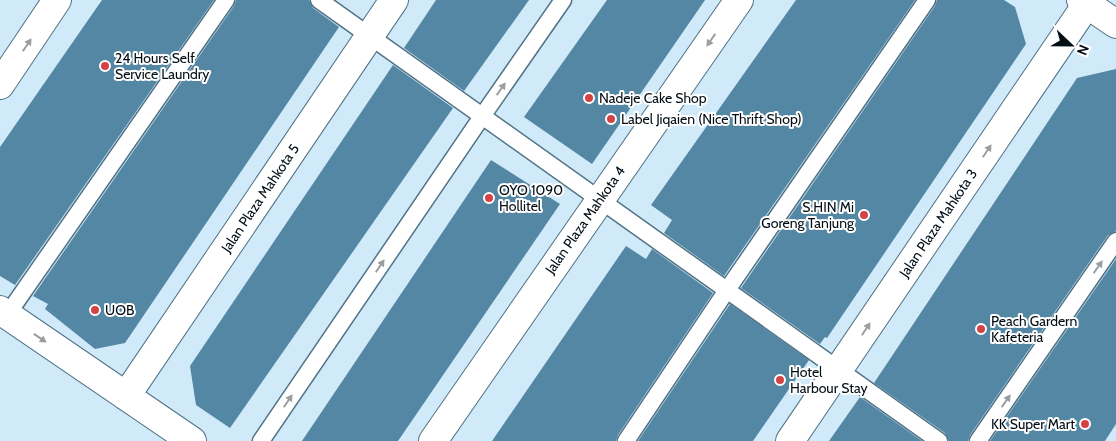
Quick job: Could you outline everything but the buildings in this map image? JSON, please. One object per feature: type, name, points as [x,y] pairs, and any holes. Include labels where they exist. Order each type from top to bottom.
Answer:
[{"type":"street","points":[[0,85],[57,0]]},
{"type":"street","name":"Jalan Plaza Mahkota 5","points":[[126,396],[394,0]]},
{"type":"street","name":"Jalan Plaza Mahkota 4","points":[[432,441],[739,0]]},
{"type":"street","points":[[1084,2],[1116,24]]},
{"type":"street","name":"Jalan Plaza Mahkota 3","points":[[790,441],[1084,2]]},
{"type":"street","points":[[4,313],[192,441]]},
{"type":"lane","points":[[4,313],[226,0]]},
{"type":"lane","points":[[319,0],[939,441]]},
{"type":"lane","points":[[261,441],[482,115],[563,0]]},
{"type":"lane","points":[[626,441],[727,290],[927,0]]},
{"type":"lane","points":[[978,441],[1116,241]]},
{"type":"shaded area","points":[[0,0],[1116,0],[1116,441],[0,441]]},
{"type":"place","name":"24 Hours Self Service Laundry","points":[[105,66]]},
{"type":"place","name":"Nadeje Cake Shop","points":[[589,98]]},
{"type":"place","name":"Label Jiqaien (Nice Thrift Shop)","points":[[611,119]]},
{"type":"place","name":"OYO 1090 Hollitel","points":[[489,198]]},
{"type":"place","name":"S.HIN Mi Goreng Tanjung","points":[[864,215]]},
{"type":"place","name":"UOB","points":[[95,310]]},
{"type":"place","name":"Peach Gardern Kafeteria","points":[[981,329]]},
{"type":"place","name":"Hotel Harbour Stay","points":[[780,380]]},
{"type":"place","name":"KK Super Mart","points":[[1085,424]]}]
